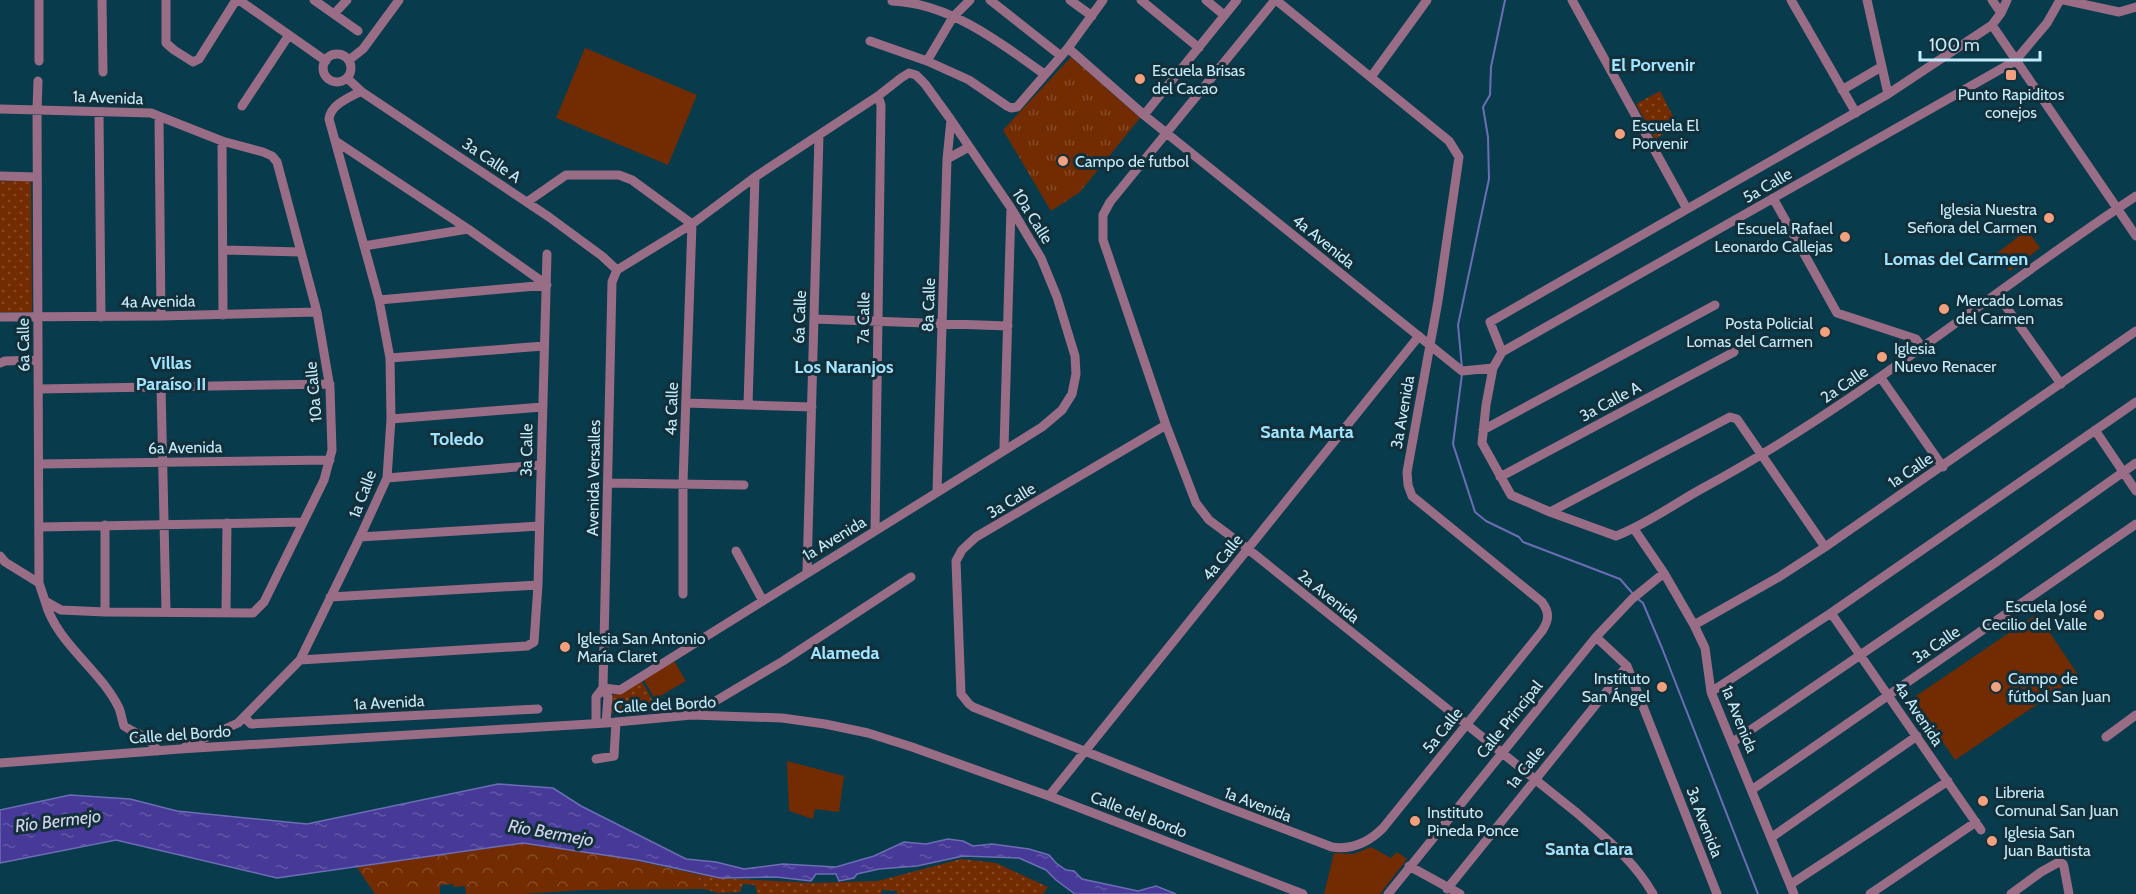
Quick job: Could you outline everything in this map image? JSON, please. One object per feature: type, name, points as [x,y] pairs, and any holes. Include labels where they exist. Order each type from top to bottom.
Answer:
[{"type":"street","points":[[39,0],[39,61]]},
{"type":"street","points":[[102,0],[103,72]]},
{"type":"street","points":[[166,0],[166,43],[193,62],[199,59],[237,0],[326,61]]},
{"type":"street","points":[[314,0],[358,31]]},
{"type":"street","points":[[334,14],[346,0]]},
{"type":"street","points":[[348,60],[363,49],[399,0]]},
{"type":"street","points":[[927,61],[953,17],[970,0]]},
{"type":"street","name":"4a Avenida","points":[[990,0],[1064,52],[1462,371],[1493,368]]},
{"type":"street","points":[[1070,0],[1092,16]]},
{"type":"street","points":[[870,41],[927,61],[969,80],[1007,106],[1017,107],[1064,52],[1103,0]]},
{"type":"street","points":[[1141,0],[1198,48]]},
{"type":"street","points":[[1206,0],[1224,15]]},
{"type":"street","points":[[1144,116],[1237,0]]},
{"type":"street","points":[[1166,133],[1276,0],[1371,77],[1427,0]]},
{"type":"street","points":[[1572,0],[1687,210]]},
{"type":"street","points":[[1791,0],[1856,113]]},
{"type":"street","points":[[1867,0],[1888,94]]},
{"type":"street","points":[[1992,0],[2001,13]]},
{"type":"street","points":[[1825,547],[1734,417],[1730,417],[1550,512],[1510,495],[1482,443],[1493,368],[1502,352],[1490,322],[1888,94],[1992,25],[2007,0]]},
{"type":"street","points":[[2015,61],[2047,23],[2062,0],[2119,12],[2136,8]]},
{"type":"street","points":[[892,1],[911,2],[953,17],[1006,47],[1044,74]]},
{"type":"street","points":[[1992,25],[2136,236]]},
{"type":"street","points":[[242,106],[289,35]]},
{"type":"street","points":[[339,54],[348,60],[351,70],[347,78],[337,82],[328,78],[324,70],[326,61],[330,57],[339,54]]},
{"type":"street","name":"5a Calle","points":[[1502,352],[2015,61]]},
{"type":"street","points":[[1842,90],[1881,67]]},
{"type":"street","name":"10a Calle","points":[[879,100],[909,74],[916,75],[951,120],[1011,208],[1041,258],[1057,297],[1075,356],[1076,374],[1072,394]]},
{"type":"street","name":"3a Avenida","points":[[1371,77],[1449,141],[1460,157],[1438,301],[1407,472],[1408,485],[1412,496],[1542,602]]},
{"type":"street","name":"3a Calle A","points":[[347,78],[361,91],[603,256],[617,270]]},
{"type":"street","name":"6a Calle","points":[[38,81],[39,583],[48,603],[48,614],[119,708],[124,726],[150,738],[158,751]]},
{"type":"street","name":"1a Calle","points":[[180,749],[238,723],[300,660],[387,478],[391,419],[390,358],[379,300],[329,119],[330,113],[337,105],[361,91]]},
{"type":"street","points":[[617,270],[692,224],[755,177],[819,135],[879,100]]},
{"type":"street","name":"7a Calle","points":[[875,531],[879,100]]},
{"type":"street","name":"1a Avenida","points":[[0,110],[151,113],[222,141],[263,152],[278,162]]},
{"type":"street","points":[[99,112],[101,317]]},
{"type":"street","points":[[159,117],[161,316]]},
{"type":"street","name":"8a Calle","points":[[937,492],[947,159],[951,120]]},
{"type":"street","name":"2a Avenida","points":[[1166,133],[1106,207],[1102,222],[1103,240],[1166,424],[1189,486],[1202,513],[1577,813],[1626,857],[1641,873],[1653,894]]},
{"type":"street","name":"6a Calle","points":[[807,572],[819,135]]},
{"type":"street","points":[[222,141],[223,315]]},
{"type":"street","points":[[337,142],[468,229],[547,285]]},
{"type":"street","points":[[947,159],[969,147]]},
{"type":"street","name":"10a Calle","points":[[226,612],[253,612],[259,609],[264,602],[324,480],[330,460],[330,384],[317,312],[278,162]]},
{"type":"street","points":[[526,202],[566,175],[620,175],[632,180],[692,224]]},
{"type":"street","points":[[0,176],[37,177]]},
{"type":"street","points":[[748,405],[755,177]]},
{"type":"street","name":"2a Calle","points":[[1550,512],[1616,536],[1634,529],[1762,454],[1881,378],[2136,196]]},
{"type":"street","points":[[1773,198],[1837,313],[1916,339],[1922,348]]},
{"type":"street","points":[[1004,448],[1011,208]]},
{"type":"street","name":"4a Calle","points":[[683,594],[683,483],[692,224]]},
{"type":"street","points":[[364,246],[468,229]]},
{"type":"street","points":[[223,250],[300,252]]},
{"type":"street","name":"3a Calle","points":[[300,660],[531,645],[534,642],[538,585],[547,254]]},
{"type":"street","name":"Avenida Versalles","points":[[601,723],[596,698],[603,688],[612,282],[617,270]]},
{"type":"street","points":[[379,300],[547,285]]},
{"type":"street","points":[[1997,294],[2061,384]]},
{"type":"street","points":[[1483,430],[1715,305]]},
{"type":"street","name":"4a Avenida","points":[[0,317],[317,312]]},
{"type":"street","points":[[814,319],[1008,326]]},
{"type":"street","name":"1a Calle","points":[[1694,625],[1779,577],[1825,547],[2136,331]]},
{"type":"street","name":"4a Calle","points":[[1049,796],[1419,336]]},
{"type":"street","points":[[390,358],[544,346]]},
{"type":"street","name":"3a Calle A","points":[[1500,477],[1734,352]]},
{"type":"street","points":[[0,363],[38,360]]},
{"type":"street","points":[[1881,378],[1942,467]]},
{"type":"street","points":[[39,389],[330,384]]},
{"type":"street","points":[[161,387],[166,611]]},
{"type":"street","name":"1a Avenida","points":[[603,688],[620,690],[875,531],[1053,418],[1062,410],[1072,394]]},
{"type":"street","points":[[1711,692],[1831,613],[2136,402]]},
{"type":"street","points":[[686,403],[812,407]]},
{"type":"street","points":[[391,419],[542,407]]},
{"type":"street","name":"3a Calle","points":[[973,707],[965,700],[960,689],[956,561],[962,550],[976,537],[1166,424]]},
{"type":"street","points":[[2095,430],[2136,491]]},
{"type":"street","name":"6a Avenida","points":[[40,464],[330,460]]},
{"type":"street","points":[[1733,742],[1992,565],[2136,463]]},
{"type":"street","points":[[387,478],[541,465]]},
{"type":"street","points":[[608,483],[744,484]]},
{"type":"street","points":[[40,526],[303,522]]},
{"type":"street","points":[[48,603],[61,610],[226,612],[227,523]]},
{"type":"street","name":"3a Calle","points":[[1753,789],[2136,524]]},
{"type":"street","points":[[105,525],[105,612]]},
{"type":"street","points":[[360,537],[539,526]]},
{"type":"street","name":"1a Avenida","points":[[1634,529],[1664,573],[1705,648],[1711,692],[1753,789],[1794,894]]},
{"type":"street","points":[[736,551],[763,601]]},
{"type":"street","points":[[0,556],[5,562],[39,583]]},
{"type":"street","name":"Calle Principal","points":[[1388,894],[1596,637],[1632,599],[1664,573]]},
{"type":"street","points":[[692,715],[783,661],[911,577]]},
{"type":"street","points":[[330,597],[538,585]]},
{"type":"street","name":"5a Calle","points":[[1332,847],[1341,849],[1358,845],[1374,837],[1545,625],[1548,614],[1542,602]]},
{"type":"street","name":"4a Avenida","points":[[1831,613],[1978,826],[1870,894]]},
{"type":"street","name":"3a Avenida","points":[[1596,637],[1627,666],[1717,894]]},
{"type":"street","name":"1a Calle","points":[[1448,889],[1627,666]]},
{"type":"street","name":"1a Avenida","points":[[973,707],[1221,806],[1332,847]]},
{"type":"street","name":"1a Avenida","points":[[244,718],[251,724],[538,709]]},
{"type":"street","name":"Calle del Bordo","points":[[0,763],[692,715],[782,718],[836,726],[912,747],[1049,796],[1303,894]]},
{"type":"street","points":[[2106,737],[2136,715]]},
{"type":"street","points":[[596,759],[614,756],[616,722]]},
{"type":"street","points":[[1772,837],[1917,736]]},
{"type":"street","points":[[1791,884],[1948,781]]},
{"type":"street","points":[[2011,894],[2059,862],[2064,867],[2069,894]]},
{"type":"street","points":[[1409,866],[1460,894]]},
{"type":"green space","points":[[585,48],[697,95],[668,165],[556,118]]},
{"type":"green space","name":"Campo de futbol","points":[[1071,57],[1140,118],[1080,192],[1051,211],[1003,130]]},
{"type":"green space","points":[[1660,91],[1678,126],[1655,139],[1636,104]]},
{"type":"green space","points":[[0,181],[31,181],[32,312],[0,312]]},
{"type":"green space","points":[[2027,230],[2040,248],[2010,271],[1996,254]]},
{"type":"green space","name":"Campo de fútbol San Juan","points":[[2037,614],[2079,676],[1955,760],[1913,698]]},
{"type":"green space","points":[[674,661],[686,681],[655,699],[644,680]]},
{"type":"green space","points":[[641,680],[654,703],[640,711],[609,713],[608,698]]},
{"type":"green space","points":[[787,761],[844,776],[839,812],[815,809],[813,819],[789,811]]},
{"type":"green space","points":[[560,830],[638,861],[696,874],[704,889],[466,894],[465,886],[454,887],[453,884],[440,885],[440,894],[375,894],[344,848]]},
{"type":"green space","points":[[1371,847],[1391,858],[1397,852],[1407,859],[1380,894],[1324,894],[1334,853],[1354,854]]},
{"type":"green space","points":[[961,859],[996,863],[1048,887],[1043,894],[897,894],[897,891],[882,890],[881,894],[757,894],[755,885],[743,884],[740,892],[718,893],[704,889],[696,874],[720,878],[812,883],[878,881]]},
{"type":"water","name":"Río Bermejo","points":[[498,784],[553,788],[581,806],[686,859],[716,862],[744,869],[783,864],[836,867],[874,856],[904,842],[926,844],[948,839],[963,841],[973,846],[992,844],[1029,849],[1049,855],[1056,863],[1066,870],[1074,871],[1082,879],[1138,891],[1156,886],[1176,894],[1075,894],[1046,870],[1019,858],[963,856],[917,866],[879,869],[839,881],[836,874],[816,874],[811,881],[776,877],[720,878],[638,860],[523,843],[277,878],[116,840],[0,863],[0,810],[70,795],[130,799],[177,811],[307,824]]},
{"type":"waterway","points":[[1462,368],[1458,325],[1489,179],[1488,137],[1483,107],[1490,95],[1491,67],[1505,0]]},
{"type":"waterway","points":[[1462,374],[1453,444],[1475,512],[1486,521],[1519,537],[1523,542],[1620,579],[1634,595]]},
{"type":"waterway","points":[[1638,599],[1643,603],[1662,648],[1758,894]]},
{"type":"place","name":"Punto Rapiditos conejos","points":[[2011,75]]},
{"type":"place","name":"Escuela Brisas del Cacao","points":[[1140,79]]},
{"type":"place","name":"Escuela El Porvenir","points":[[1620,134]]},
{"type":"place","name":"Campo de futbol","points":[[1063,161]]},
{"type":"place","name":"Iglesia Nuestra Señora del Carmen","points":[[2049,218]]},
{"type":"place","name":"Escuela Rafael Leonardo Callejas","points":[[1845,237]]},
{"type":"place","name":"Mercado Lomas del Carmen","points":[[1944,309]]},
{"type":"place","name":"Posta Policial Lomas del Carmen","points":[[1825,332]]},
{"type":"place","name":"Iglesia Nuevo Renacer","points":[[1882,357]]},
{"type":"place","name":"Escuela José Cecilio del Valle","points":[[2099,615]]},
{"type":"place","name":"Iglesia San Antonio María Claret","points":[[565,647]]},
{"type":"place","name":"Instituto San Ángel","points":[[1662,687]]},
{"type":"place","name":"Campo de fútbol San Juan","points":[[1996,687]]},
{"type":"place","name":"Libreria Comunal San Juan","points":[[1983,801]]},
{"type":"place","name":"Instituto Pineda Ponce","points":[[1415,821]]},
{"type":"place","name":"Iglesia San Juan Bautista","points":[[1992,841]]},
{"type":"district","name":"El Porvenir","points":[[1653,65]]},
{"type":"district","name":"Lomas del Carmen","points":[[1956,259]]},
{"type":"district","name":"Los Naranjos","points":[[844,367]]},
{"type":"district","name":"Villas Paraíso II","points":[[171,373]]},
{"type":"district","name":"Santa Marta","points":[[1307,432]]},
{"type":"district","name":"Toledo","points":[[457,439]]},
{"type":"district","name":"Alameda","points":[[845,653]]},
{"type":"district","name":"Santa Clara","points":[[1589,849]]}]
